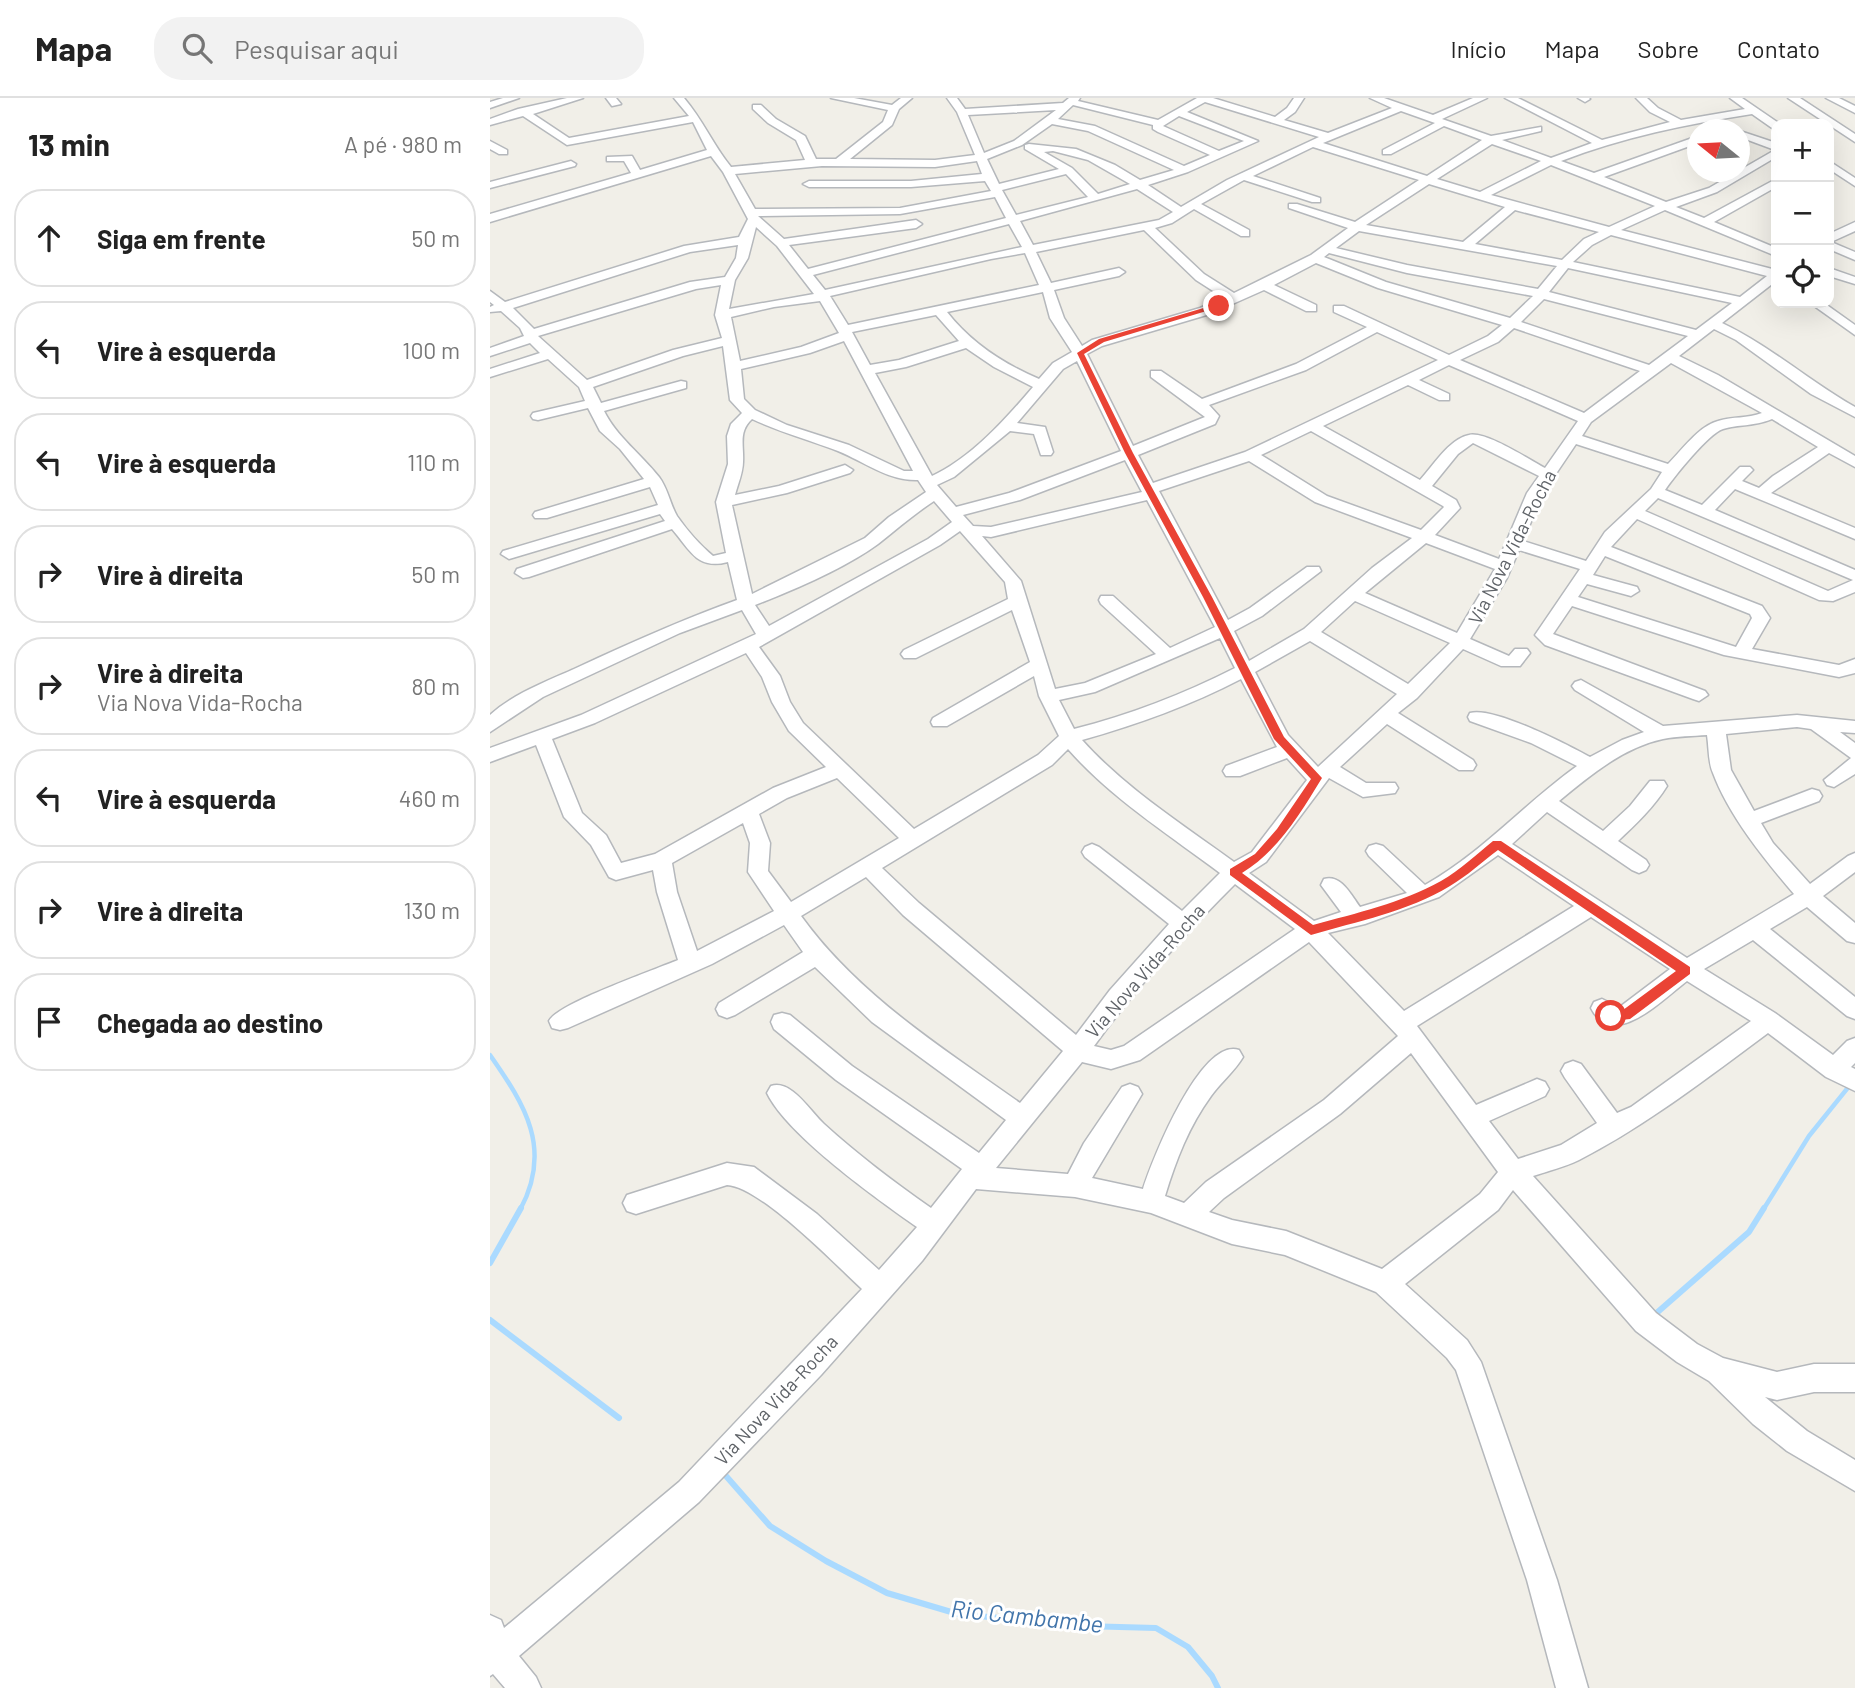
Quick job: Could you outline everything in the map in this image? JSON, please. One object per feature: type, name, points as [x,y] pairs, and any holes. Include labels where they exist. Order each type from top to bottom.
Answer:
[{"type":"street","points":[[490,104],[514,98]]},
{"type":"street","points":[[490,121],[578,98]]},
{"type":"street","points":[[836,98],[894,108]]},
{"type":"street","points":[[907,98],[894,108],[888,123],[833,162],[809,184],[995,186]]},
{"type":"street","points":[[953,98],[981,159],[1015,219],[1046,286],[1057,318],[1080,353],[1129,453],[1152,491],[1280,739],[1289,750],[1322,773],[1363,790],[1388,788]]},
{"type":"street","points":[[962,113],[1071,102],[1158,123],[1181,113],[1203,98],[1329,137]]},
{"type":"street","points":[[1224,105],[1239,98]]},
{"type":"street","points":[[1277,120],[1292,110],[1299,98]]},
{"type":"street","points":[[1375,98],[1594,177],[1771,250]]},
{"type":"street","points":[[1387,152],[1482,98]]},
{"type":"street","points":[[1510,98],[1599,142]]},
{"type":"street","points":[[1641,98],[1654,110],[1681,124]]},
{"type":"street","points":[[1735,98],[1771,123]]},
{"type":"street","points":[[1793,98],[1855,139]]},
{"type":"street","points":[[1833,98],[1855,110]]},
{"type":"street","points":[[728,171],[833,162],[917,166],[981,159],[1019,143],[1052,121],[1071,102]]},
{"type":"street","points":[[522,111],[567,142],[690,105],[713,152],[728,171],[753,216],[781,243],[824,294],[929,484],[1013,581],[1017,601],[1036,649],[1048,696],[1069,737],[1091,762],[1136,800],[1311,930],[1406,1031],[1513,1172],[1646,1322],[1687,1353],[1719,1371],[1777,1386],[1814,1378],[1855,1378]]},
{"type":"street","points":[[757,107],[772,121],[801,138],[812,163]]},
{"type":"street","points":[[722,315],[774,303],[811,300],[824,294],[990,255],[1147,227],[1174,218],[1193,204],[1314,144],[1400,108]]},
{"type":"street","points":[[1481,197],[1599,142],[1754,111]]},
{"type":"street","points":[[805,273],[1138,186],[1253,141],[1181,113]]},
{"type":"street","points":[[1052,121],[1091,128],[1184,170]]},
{"type":"street","points":[[1158,123],[1157,127],[1218,155]]},
{"type":"street","points":[[490,726],[506,711],[537,693],[674,629],[776,591],[871,541],[929,484],[949,474],[1007,426],[1058,366],[1080,353],[1102,341],[1205,311],[1264,285],[1315,258],[1358,227],[1366,214],[1428,181],[1492,139],[1537,129]]},
{"type":"street","points":[[1750,138],[1771,145]]},
{"type":"street","points":[[1019,143],[1068,170],[1096,198]]},
{"type":"street","points":[[1594,177],[1687,143]]},
{"type":"street","points":[[490,144],[503,152]]},
{"type":"street","points":[[1314,144],[1481,197],[1771,274]]},
{"type":"street","points":[[1034,149],[1061,147],[1083,153],[1182,213]]},
{"type":"street","points":[[490,218],[713,152]]},
{"type":"street","points":[[960,522],[1000,530],[1152,491],[1250,455],[1493,340],[1541,295],[1579,248],[1610,231],[1713,190],[1771,156]]},
{"type":"street","points":[[611,159],[628,158],[637,174]]},
{"type":"street","points":[[490,185],[572,164]]},
{"type":"street","points":[[1834,168],[1852,181]]},
{"type":"street","points":[[753,216],[900,211],[1068,170]]},
{"type":"street","points":[[1246,177],[1338,207]]},
{"type":"street","points":[[1834,183],[1852,181]]},
{"type":"street","points":[[1704,223],[1771,185]]},
{"type":"street","points":[[1193,204],[1245,233]]},
{"type":"street","points":[[1293,206],[1358,227],[1565,264],[1741,301]]},
{"type":"street","points":[[1465,247],[1513,206]]},
{"type":"street","points":[[753,216],[742,258],[729,280],[722,315],[734,366],[737,400],[750,413],[782,428],[844,449],[902,476],[929,484]]},
{"type":"street","points":[[959,219],[971,230]]},
{"type":"street","points":[[781,243],[916,224]]},
{"type":"street","points":[[1147,227],[1200,278],[1234,299]]},
{"type":"street","points":[[1834,236],[1850,228]]},
{"type":"street","points":[[497,309],[688,249],[746,240]]},
{"type":"street","points":[[1834,248],[1855,256]]},
{"type":"street","points":[[1327,249],[1407,269],[1612,311],[1733,332],[1816,391],[1855,413]]},
{"type":"street","points":[[1315,258],[1382,285],[1513,324],[1650,370]]},
{"type":"street","points":[[734,366],[805,350],[846,332],[1119,272]]},
{"type":"street","points":[[1834,274],[1853,281]]},
{"type":"street","points":[[1612,311],[1626,276]]},
{"type":"street","name":"Via Nova Vida-Rocha","points":[[505,1666],[689,1492],[744,1434],[935,1225],[975,1172],[1078,1050],[1118,996],[1183,923],[1234,872],[1259,857],[1281,832],[1322,773],[1442,665],[1484,606],[1514,543],[1522,518],[1546,474],[1586,419],[1771,279]]},
{"type":"street","points":[[494,357],[532,336],[694,285],[729,280]]},
{"type":"street","points":[[1264,285],[1311,308]]},
{"type":"street","points":[[490,295],[497,309],[527,326],[532,336],[585,385],[608,432],[625,446],[654,481],[664,499],[665,508],[675,523],[709,561],[735,556]]},
{"type":"street","points":[[1823,308],[1855,331]]},
{"type":"street","points":[[1339,309],[1449,361],[1586,419]]},
{"type":"street","points":[[939,310],[967,343],[1002,367],[1043,386]]},
{"type":"street","points":[[1200,404],[1301,367],[1376,327]]},
{"type":"street","points":[[585,385],[678,353],[727,341]]},
{"type":"street","points":[[868,370],[967,343]]},
{"type":"street","points":[[494,357],[550,354]]},
{"type":"street","points":[[1670,357],[1713,378],[1855,462]]},
{"type":"street","points":[[490,755],[587,719],[749,645],[934,542],[981,508],[1167,441],[1210,421],[1212,416],[1200,404],[1156,374]]},
{"type":"street","points":[[1410,381],[1444,397]]},
{"type":"street","points":[[538,416],[681,385]]},
{"type":"street","points":[[750,413],[738,424],[734,436],[736,464],[724,502],[746,603],[766,635]]},
{"type":"street","points":[[1699,695],[1551,641],[1544,635],[1611,535],[1656,492],[1671,470],[1717,426],[1746,423],[1770,414]]},
{"type":"street","points":[[1007,426],[1040,430],[1046,452]]},
{"type":"street","points":[[559,1021],[690,964],[786,914],[1045,760],[1069,737],[1110,726],[1245,672],[1310,633],[1425,536],[1453,506],[1312,426]]},
{"type":"street","points":[[1573,438],[1671,470]]},
{"type":"street","points":[[1422,488],[1453,452],[1470,439],[1477,439],[1546,474]]},
{"type":"street","points":[[1761,494],[1778,479],[1828,447]]},
{"type":"street","points":[[1250,455],[1321,499],[1503,566]]},
{"type":"street","points":[[724,502],[782,490],[845,470]]},
{"type":"street","points":[[1705,510],[1745,470]]},
{"type":"street","points":[[541,515],[654,481]]},
{"type":"street","points":[[1733,483],[1855,534]]},
{"type":"street","points":[[1656,492],[1705,510],[1855,576]]},
{"type":"street","points":[[509,554],[665,508]]},
{"type":"street","points":[[1635,512],[1825,596],[1833,596],[1855,585]]},
{"type":"street","points":[[523,573],[675,523]]},
{"type":"street","points":[[1514,543],[1631,591]]},
{"type":"street","points":[[1601,549],[1756,610],[1761,618],[1742,652]]},
{"type":"street","points":[[1048,696],[1089,688],[1225,630],[1256,612],[1313,571]]},
{"type":"street","points":[[1353,594],[1507,662],[1514,662],[1521,653]]},
{"type":"street","points":[[1568,599],[1730,650],[1839,671],[1855,665]]},
{"type":"street","points":[[1107,600],[1167,655]]},
{"type":"street","points":[[910,654],[1017,601]]},
{"type":"street","points":[[1310,633],[1411,694]]},
{"type":"street","points":[[749,645],[771,676],[780,702],[796,727],[911,838]]},
{"type":"street","points":[[940,722],[1039,665]]},
{"type":"street","points":[[1581,687],[1660,733]]},
{"type":"street","points":[[1387,715],[1466,765]]},
{"type":"street","points":[[1477,717],[1538,738],[1590,765]]},
{"type":"street","points":[[1814,722],[1855,753]]},
{"type":"street","points":[[868,866],[911,909],[1078,1050],[1099,1059],[1120,1059],[1311,930],[1402,905],[1448,882],[1590,765],[1639,739],[1660,733],[1814,722],[1855,727]]},
{"type":"street","points":[[1716,730],[1721,770],[1749,820],[1778,863],[1808,896],[1855,934]]},
{"type":"street","points":[[542,737],[574,817],[599,840],[616,872],[661,860],[780,793],[838,770]]},
{"type":"street","points":[[1233,771],[1289,750]]},
{"type":"street","points":[[1833,780],[1855,764]]},
{"type":"street","points":[[1605,841],[1637,811],[1657,786]]},
{"type":"street","points":[[1749,820],[1812,796]]},
{"type":"street","points":[[1545,801],[1639,865]]},
{"type":"street","points":[[748,810],[760,843],[758,872],[817,955],[880,1015],[1021,1118]]},
{"type":"street","points":[[1497,844],[1685,970],[1768,1021],[1834,1070],[1855,1081]]},
{"type":"street","points":[[1376,851],[1422,895]]},
{"type":"street","points":[[1092,852],[1183,923]]},
{"type":"street","points":[[661,860],[667,892],[690,964]]},
{"type":"street","points":[[1602,1008],[1611,1016],[1626,1015],[1685,970],[1808,896],[1855,861]]},
{"type":"street","points":[[1331,885],[1357,918]]},
{"type":"street","points":[[1187,1216],[1215,1190],[1332,1107],[1406,1031],[1590,907]]},
{"type":"street","points":[[1754,929],[1855,1010]]},
{"type":"street","points":[[727,1009],[817,955]]},
{"type":"street","points":[[1385,1283],[1489,1202],[1513,1172],[1569,1153],[1613,1126],[1640,1114],[1768,1021]]},
{"type":"street","points":[[782,1023],[975,1172],[1075,1186],[1151,1202],[1232,1232],[1286,1243],[1385,1283],[1457,1349],[1467,1362],[1542,1580],[1572,1688]]},
{"type":"street","points":[[1834,1070],[1855,1048]]},
{"type":"street","points":[[1151,1202],[1169,1147],[1196,1096],[1231,1057]]},
{"type":"street","points":[[1573,1071],[1592,1101],[1613,1126]]},
{"type":"street","points":[[1471,1118],[1537,1089]]},
{"type":"street","points":[[779,1093],[807,1125],[863,1175],[935,1225]]},
{"type":"street","points":[[1075,1186],[1093,1151],[1130,1094]]},
{"type":"street","points":[[636,1203],[727,1174],[745,1175],[808,1222],[879,1287]]},
{"type":"street","points":[[1719,1371],[1763,1414],[1797,1441],[1855,1476]]},
{"type":"waterway","name":"Rio Cambambe","points":[[490,1055],[524,1110],[534,1147],[530,1188],[521,1209]]},
{"type":"waterway","points":[[1763,1210],[1809,1136],[1855,1079]]},
{"type":"waterway","points":[[1652,1317],[1749,1232],[1764,1208]]},
{"type":"waterway","name":"Rio Cambambe","points":[[490,1263],[521,1209]]},
{"type":"waterway","name":"Rio Cambambe","points":[[490,1320],[619,1418]]},
{"type":"waterway","name":"Rio Cambambe","points":[[726,1476],[770,1526],[826,1561],[887,1593],[958,1614],[1083,1626],[1156,1628],[1188,1647],[1212,1676],[1218,1688]]},
{"type":"route","points":[[1219,306],[1102,341],[1080,353],[1129,453],[1208,597],[1280,739],[1317,778],[1281,832],[1259,857],[1234,872],[1311,930],[1402,905],[1448,882],[1497,844],[1685,970],[1626,1015],[1611,1016]]}]
